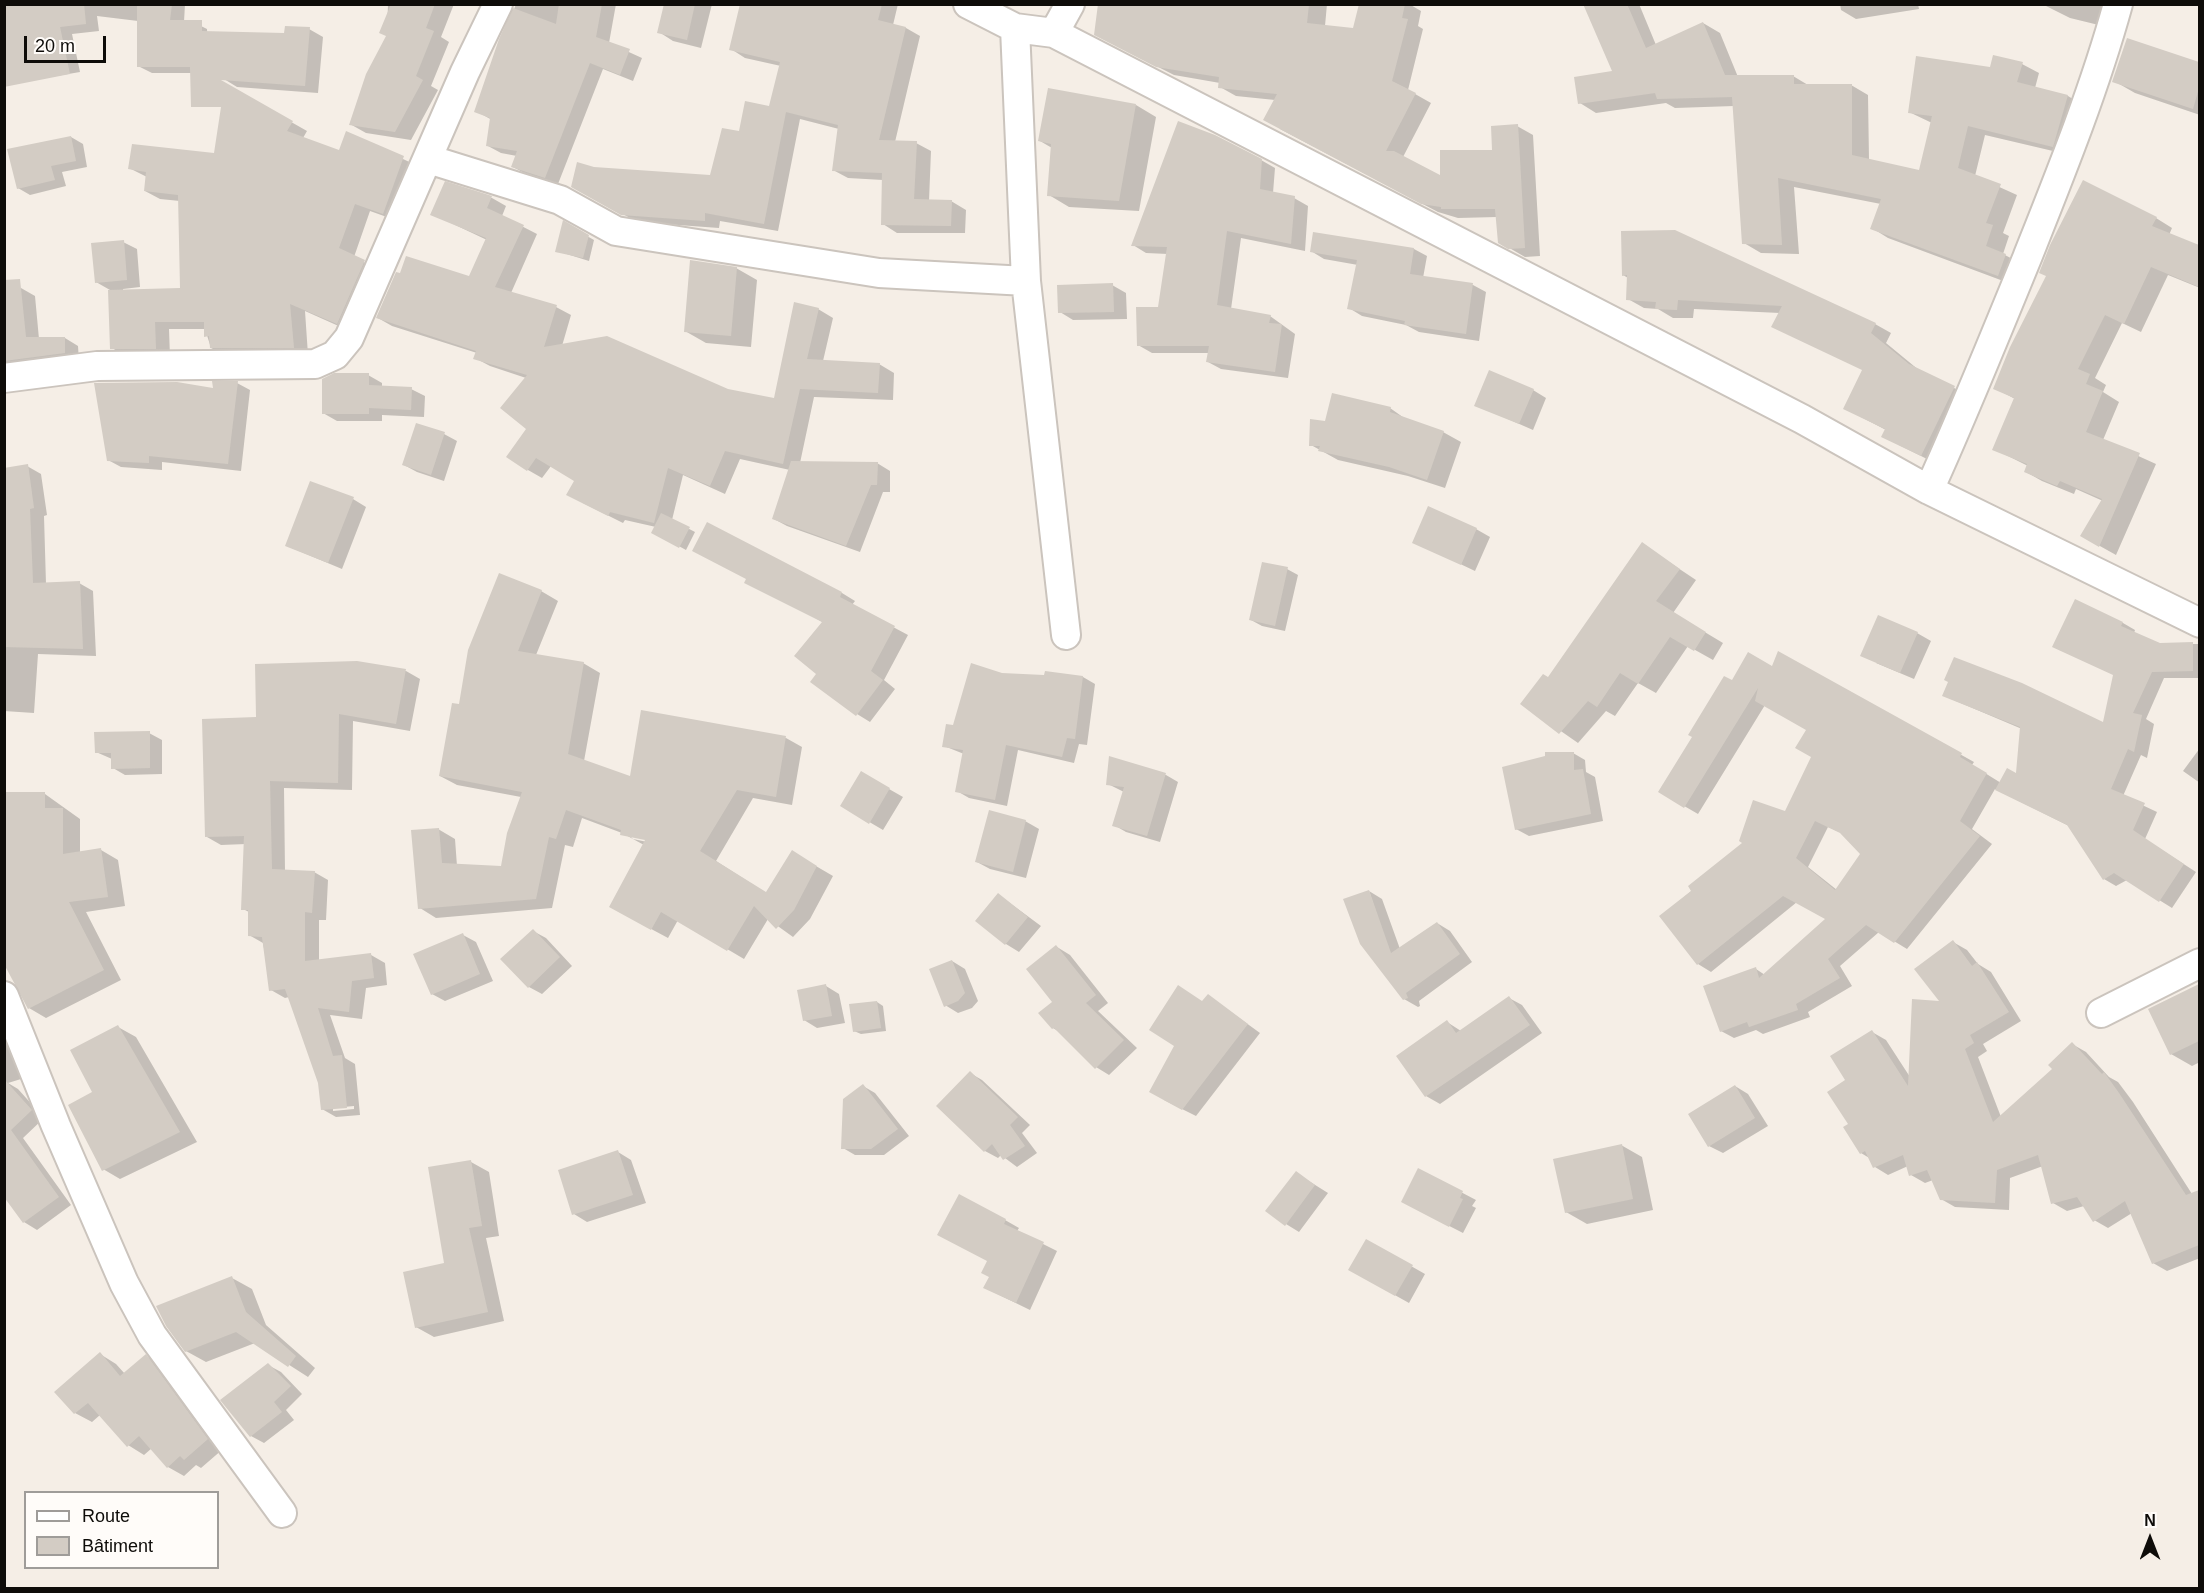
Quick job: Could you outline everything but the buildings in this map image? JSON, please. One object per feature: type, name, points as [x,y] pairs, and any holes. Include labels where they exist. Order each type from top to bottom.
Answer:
[{"type":"street","points":[[4,378],[97,366],[315,364],[335,355],[349,338],[498,4]]},
{"type":"street","points":[[968,4],[1015,28],[1054,33],[1802,419],[1929,490],[2199,623]]},
{"type":"street","points":[[1054,33],[1070,4]]},
{"type":"street","points":[[1929,490],[1986,363],[2068,155],[2118,4]]},
{"type":"street","points":[[1015,28],[1026,281],[1066,635]]},
{"type":"street","points":[[428,159],[560,200],[616,231],[879,273],[1026,281]]},
{"type":"street","points":[[2101,1013],[2199,963]]},
{"type":"street","points":[[4,996],[60,1136],[124,1283],[152,1335],[282,1513]]}]
